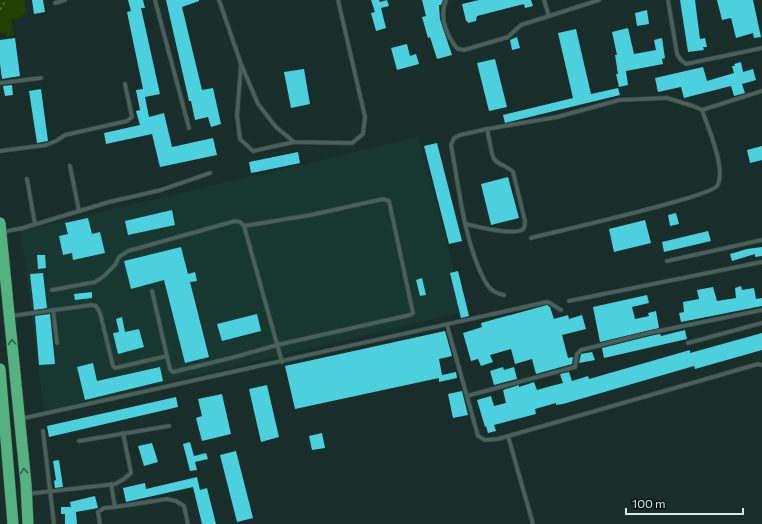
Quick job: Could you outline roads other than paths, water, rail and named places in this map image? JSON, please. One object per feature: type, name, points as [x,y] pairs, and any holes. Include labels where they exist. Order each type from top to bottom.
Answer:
[{"type":"highway","points":[[0,228],[10,316],[28,524]]},
{"type":"highway","points":[[0,370],[12,524]]},
{"type":"lane","points":[[55,3],[65,0]]},
{"type":"lane","points":[[155,0],[188,128]]},
{"type":"lane","points":[[219,0],[258,104],[276,127],[294,142]]},
{"type":"lane","points":[[242,64],[237,115],[240,139],[253,151],[294,142],[352,143],[363,134],[366,117],[338,0]]},
{"type":"lane","points":[[446,0],[442,11],[444,24],[455,46],[460,50],[464,50],[508,37],[521,25],[599,0]]},
{"type":"lane","points":[[544,0],[549,16]]},
{"type":"lane","points":[[668,0],[677,54],[686,64],[762,48]]},
{"type":"lane","points":[[0,83],[41,78]]},
{"type":"lane","points":[[0,151],[46,145],[65,135],[127,121],[132,117],[125,84]]},
{"type":"lane","points":[[504,295],[495,293],[490,289],[474,256],[466,224],[451,145],[454,138],[460,135],[487,129],[557,117],[619,100],[667,98],[702,110],[762,91]]},
{"type":"lane","points":[[531,238],[686,200],[714,190],[718,186],[720,178],[720,163],[702,110]]},
{"type":"lane","points":[[466,224],[505,232],[522,230],[525,226],[513,172],[510,168],[494,158],[487,129]]},
{"type":"lane","points":[[70,166],[79,211]]},
{"type":"lane","points":[[0,228],[23,228],[79,211],[161,190],[210,173]]},
{"type":"lane","points":[[27,179],[35,224]]},
{"type":"lane","points":[[152,291],[170,369],[173,372],[277,345],[410,315],[413,313],[389,202],[383,199],[311,215],[244,226]]},
{"type":"lane","points":[[52,290],[95,282],[104,276],[115,265],[119,257],[128,251],[235,221],[240,222],[244,226],[282,362]]},
{"type":"lane","points":[[667,261],[762,240]]},
{"type":"lane","points":[[569,301],[762,262]]},
{"type":"lane","points":[[19,419],[282,362],[547,302],[550,302],[561,310]]},
{"type":"lane","points":[[10,316],[91,305],[96,306],[100,312],[112,366],[115,368],[167,356]]},
{"type":"lane","points":[[54,310],[57,343]]},
{"type":"lane","points":[[467,396],[575,367],[577,354],[581,350],[649,333],[762,310]]},
{"type":"lane","points":[[688,343],[762,323]]},
{"type":"lane","points":[[447,325],[478,436],[485,440],[498,439],[758,364],[762,365]]},
{"type":"lane","points":[[79,441],[169,426]]},
{"type":"lane","points":[[43,430],[54,524]]},
{"type":"lane","points":[[26,494],[111,484],[124,479],[131,473],[123,433]]},
{"type":"lane","points":[[508,436],[533,524]]},
{"type":"lane","points":[[111,484],[115,507]]},
{"type":"lane","points":[[100,524],[98,512],[104,508],[168,499],[176,501],[184,506],[188,524]]}]
